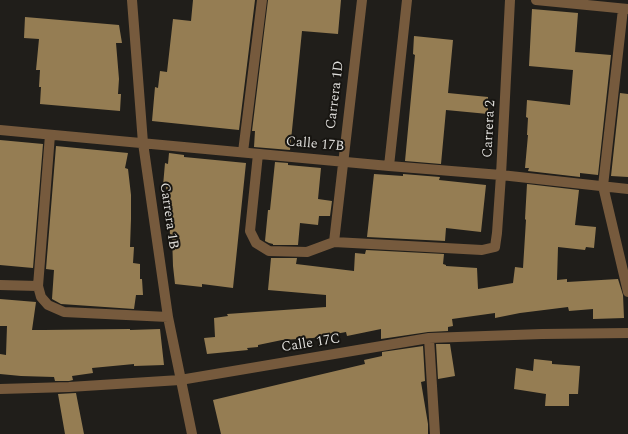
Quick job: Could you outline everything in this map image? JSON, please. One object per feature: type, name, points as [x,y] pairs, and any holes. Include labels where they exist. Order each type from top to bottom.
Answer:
[{"type":"street","name":"Carrera 1B","points":[[132,0],[143,143],[168,317],[192,434]]},
{"type":"street","points":[[243,152],[262,0]]},
{"type":"street","name":"Carrera 1D","points":[[334,242],[362,0]]},
{"type":"street","points":[[389,166],[407,0]]},
{"type":"street","name":"Carrera 2","points":[[334,242],[482,250],[495,247],[501,175],[510,0]]},
{"type":"street","points":[[536,0],[609,4],[625,9],[603,186],[628,292]]},
{"type":"street","name":"Calle 17B","points":[[0,130],[501,175],[628,189]]},
{"type":"street","points":[[50,135],[38,286],[41,297],[48,306],[64,312],[168,317]]},
{"type":"street","points":[[258,154],[250,231],[256,243],[269,251],[307,252],[334,242]]},
{"type":"street","points":[[0,285],[38,286]]},
{"type":"street","name":"Calle 17C","points":[[0,389],[69,387],[180,380],[429,338],[628,333]]},
{"type":"street","points":[[429,338],[435,434]]},
{"type":"building","points":[[193,0],[255,0],[239,130],[152,121],[155,87],[158,88],[160,71],[167,72],[173,19],[191,21]]},
{"type":"building","points":[[268,0],[341,0],[338,34],[302,31],[290,150],[254,147],[255,131],[252,131]]},
{"type":"building","points":[[532,9],[578,13],[575,52],[611,55],[598,175],[580,173],[580,177],[528,171],[529,168],[525,168],[528,135],[528,118],[526,117],[527,100],[570,105],[573,70],[529,66]]},
{"type":"building","points":[[25,17],[119,25],[122,43],[116,43],[119,79],[118,94],[121,94],[120,111],[40,104],[40,70],[36,70],[39,39],[24,38]]},
{"type":"building","points":[[414,36],[453,40],[448,93],[488,97],[488,114],[446,110],[441,164],[405,161],[415,55],[413,54]]},
{"type":"building","points":[[620,93],[628,94],[628,177],[611,176]]},
{"type":"building","points":[[0,140],[43,144],[33,268],[0,265]]},
{"type":"building","points":[[56,146],[128,153],[125,168],[128,169],[131,195],[130,247],[134,247],[133,263],[140,264],[140,279],[142,279],[143,295],[136,295],[134,309],[61,304],[52,299],[54,270],[46,269]]},
{"type":"building","points":[[169,153],[184,155],[184,157],[246,163],[233,288],[202,284],[202,287],[175,284],[172,235],[170,234],[166,187],[163,186],[165,163],[168,164]]},
{"type":"building","points":[[275,162],[288,163],[288,165],[321,168],[318,199],[332,201],[330,216],[319,216],[318,225],[300,223],[298,245],[273,245],[265,241]]},
{"type":"building","points":[[374,174],[403,176],[403,174],[440,177],[439,180],[486,185],[481,232],[446,228],[445,241],[367,237]]},
{"type":"building","points":[[527,184],[579,190],[575,225],[596,227],[594,248],[586,247],[585,250],[558,247],[557,280],[567,279],[567,282],[618,279],[623,295],[624,318],[593,319],[593,309],[569,311],[568,307],[520,313],[495,318],[495,313],[452,319],[453,326],[448,327],[448,331],[428,332],[381,339],[381,329],[347,336],[346,332],[313,338],[282,340],[258,345],[258,347],[247,348],[248,350],[207,354],[204,338],[215,337],[214,318],[228,316],[227,314],[326,307],[326,295],[268,290],[271,258],[297,258],[296,264],[354,271],[355,253],[365,254],[366,250],[444,254],[443,264],[446,266],[477,268],[478,289],[513,283],[515,267],[523,268]]},
{"type":"building","points":[[0,299],[36,302],[32,330],[160,329],[164,365],[134,366],[134,364],[92,368],[93,373],[72,376],[73,380],[69,381],[55,381],[54,377],[0,374],[0,354],[6,355],[7,326],[0,326]]},
{"type":"building","points":[[436,344],[450,344],[455,376],[438,379]]},
{"type":"building","points":[[423,346],[425,381],[421,382],[428,424],[428,434],[221,434],[213,400],[365,364],[364,360],[382,356],[382,352]]},
{"type":"building","points":[[534,359],[552,361],[552,364],[580,366],[578,394],[569,394],[569,406],[545,406],[546,394],[514,389],[516,368],[533,371]]},
{"type":"building","points":[[76,393],[84,434],[65,434],[58,394]]}]
